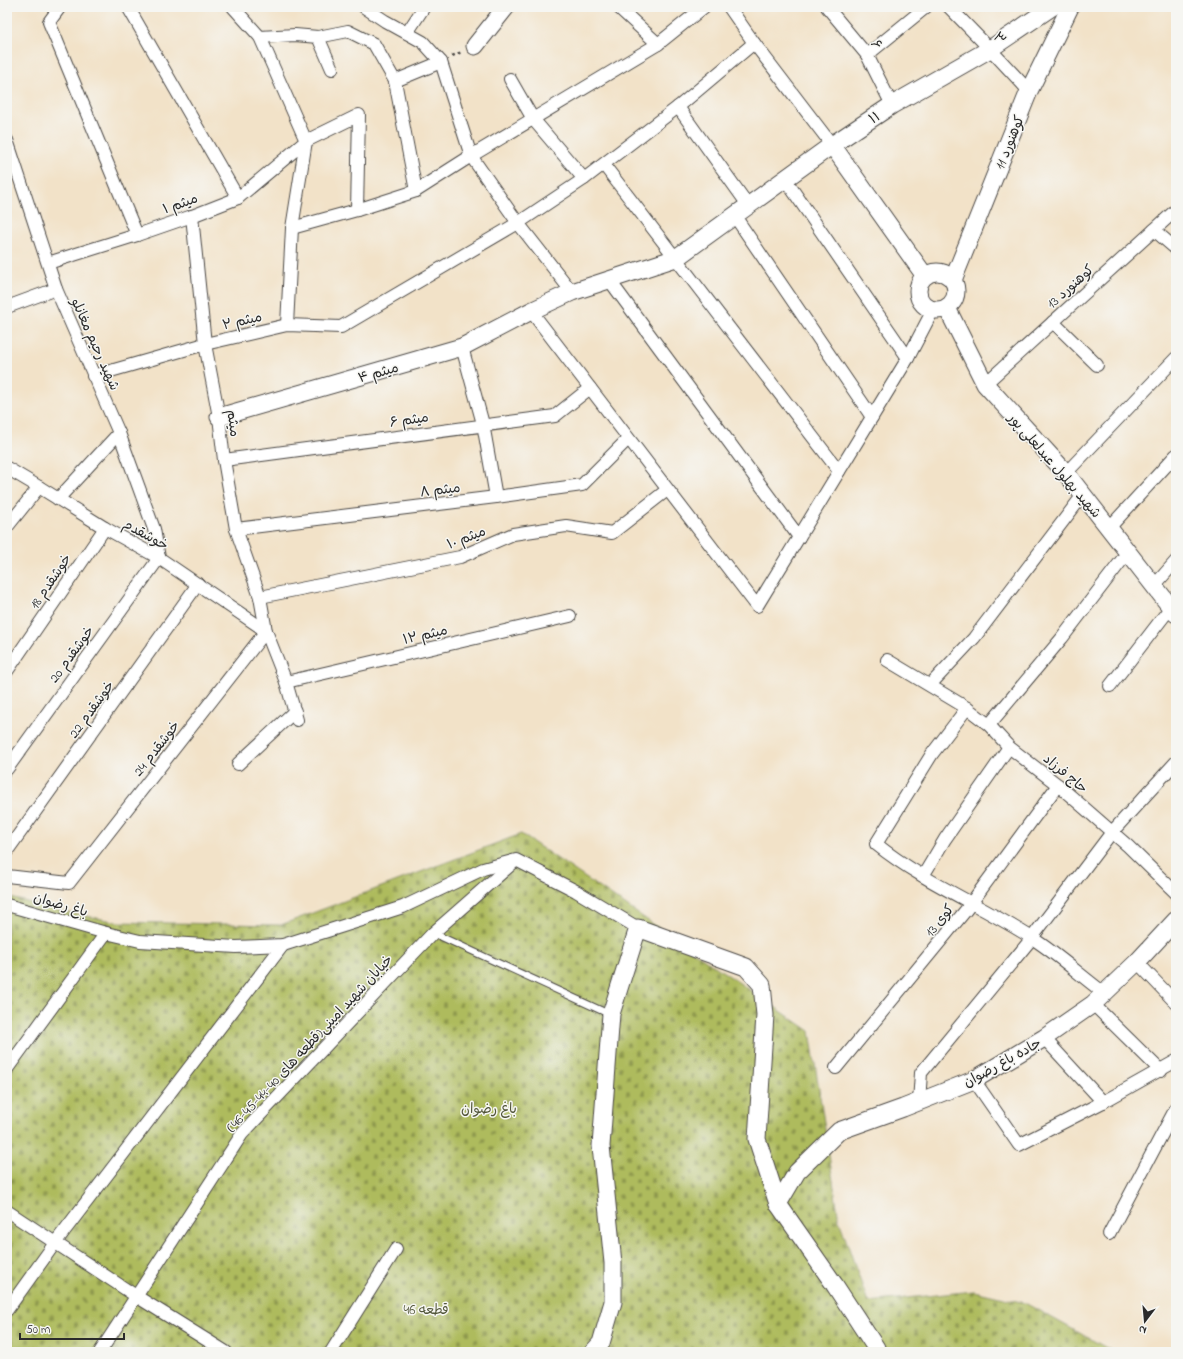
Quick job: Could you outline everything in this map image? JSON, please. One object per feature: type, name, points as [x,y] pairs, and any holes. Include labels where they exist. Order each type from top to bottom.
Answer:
[{"type":"street","points":[[60,7],[49,22],[137,235]]},
{"type":"street","points":[[128,7],[238,198]]},
{"type":"street","points":[[233,7],[260,37],[306,141],[292,228],[287,325]]},
{"type":"street","points":[[364,7],[423,42],[441,62],[471,156],[518,223],[572,292]]},
{"type":"street","points":[[407,33],[424,7]]},
{"type":"street","points":[[618,7],[658,44]]},
{"type":"street","points":[[292,228],[357,210],[416,191],[533,118],[658,44],[704,7]]},
{"type":"street","points":[[729,7],[754,43],[832,145],[925,276]]},
{"type":"street","name":"۶","points":[[827,7],[867,55],[892,105]]},
{"type":"street","points":[[867,55],[926,7]]},
{"type":"street","name":"۳","points":[[949,7],[1029,91]]},
{"type":"street","name":"۱۱","points":[[676,258],[832,145],[892,105],[990,49],[1052,7]]},
{"type":"street","name":"کوهنورد 11","points":[[953,280],[1029,91],[1070,7]]},
{"type":"street","points":[[475,46],[504,8]]},
{"type":"street","points":[[260,37],[296,35],[318,37],[348,31],[374,44],[395,81],[416,191]]},
{"type":"street","points":[[318,37],[332,69]]},
{"type":"street","name":"۲ میثم","points":[[93,376],[205,344],[287,325],[341,328],[518,223],[584,179],[678,107],[754,43]]},
{"type":"street","points":[[395,81],[441,62]]},
{"type":"street","points":[[510,79],[533,118],[584,179]]},
{"type":"street","points":[[678,107],[741,210],[872,417]]},
{"type":"street","name":"۱ میثم","points":[[48,263],[137,235],[238,198],[306,141],[360,115],[357,210]]},
{"type":"street","name":"شهید رحیم مغانلو","points":[[7,140],[56,289],[119,433],[154,529],[159,558]]},
{"type":"street","points":[[604,165],[839,471]]},
{"type":"street","points":[[784,179],[908,358]]},
{"type":"street","name":"کوهنورد 13","points":[[985,384],[1176,210]]},
{"type":"street","name":"میثم","points":[[192,216],[205,344],[219,417],[224,460],[236,529],[260,596],[266,631],[286,682],[296,716],[238,764]]},
{"type":"street","points":[[1154,230],[1176,249]]},
{"type":"street","name":"۴ میثم","points":[[219,417],[462,347],[531,311],[572,292],[610,281],[676,258]]},
{"type":"street","points":[[937,271],[949,275],[953,280],[957,292],[952,304],[940,309],[927,308],[922,304],[918,292],[918,286],[925,276],[937,271]]},
{"type":"street","points":[[610,281],[799,537]]},
{"type":"street","points":[[7,307],[56,289]]},
{"type":"street","points":[[531,311],[757,606],[908,358],[940,309]]},
{"type":"street","name":"شهید بهلول عبدلعلی پور","points":[[940,309],[985,384],[1066,473],[1173,610]]},
{"type":"street","points":[[1053,322],[1097,364]]},
{"type":"street","points":[[462,347],[483,424],[496,497]]},
{"type":"street","points":[[1066,473],[1176,358]]},
{"type":"street","name":"۶ میثم","points":[[224,460],[483,424],[555,416],[590,388]]},
{"type":"street","points":[[58,499],[119,433]]},
{"type":"street","name":"۸ میثم","points":[[236,529],[582,485],[628,439]]},
{"type":"street","points":[[1109,528],[1176,455]]},
{"type":"street","name":"خوشقدم","points":[[7,468],[39,486],[105,528],[159,558],[266,631]]},
{"type":"street","points":[[7,527],[39,486]]},
{"type":"street","name":"۱۰ میثم","points":[[260,596],[460,557],[513,534],[566,526],[612,533],[667,490]]},
{"type":"street","points":[[930,685],[974,638],[1083,495]]},
{"type":"street","name":"خوشقدم 18","points":[[7,671],[105,528]]},
{"type":"street","points":[[989,725],[1062,638],[1128,552]]},
{"type":"street","name":"خوشقدم 20","points":[[7,769],[159,558]]},
{"type":"street","points":[[1154,586],[1176,561]]},
{"type":"street","name":"خوشقدم 22","points":[[7,851],[198,584]]},
{"type":"street","points":[[1110,686],[1173,610]]},
{"type":"street","name":"۱۲ میثم","points":[[286,682],[570,616]]},
{"type":"street","name":"خوشقدم 24","points":[[7,876],[69,883],[266,631]]},
{"type":"street","name":"حاج فرزاد","points":[[887,660],[967,708],[989,725],[1009,747],[1058,785],[1112,832],[1176,893]]},
{"type":"street","points":[[967,708],[932,754],[876,844],[893,858],[972,902],[1032,938],[1098,998],[1161,1071]]},
{"type":"street","points":[[923,876],[945,839],[1009,747]]},
{"type":"street","points":[[919,1102],[921,1073],[1032,938],[1112,832],[1176,762]]},
{"type":"street","name":"کوی 13","points":[[836,1068],[972,902],[1058,785]]},
{"type":"street","points":[[516,860],[576,891],[638,928],[746,967],[762,986],[765,1015],[757,1139],[778,1204],[834,1284],[876,1348],[877,1352]]},
{"type":"street","name":"خیابان شهید امینی(قطعه های 40-44-45-46)","points":[[100,1352],[242,1134],[433,933],[516,860]]},
{"type":"street","name":"باغ رضوان","points":[[7,905],[140,941],[236,946],[283,945],[403,907],[483,868],[516,860]]},
{"type":"street","name":"جاده باغ رضوان","points":[[778,1204],[797,1172],[839,1131],[974,1080],[1044,1038],[1098,998],[1137,962],[1176,920]]},
{"type":"street","points":[[593,1352],[601,1343],[613,1302],[614,1263],[601,1146],[611,1014],[638,928]]},
{"type":"street","points":[[7,1069],[106,933]]},
{"type":"street","points":[[7,1310],[55,1243],[283,945]]},
{"type":"street","points":[[1137,962],[1176,1003]]},
{"type":"street","points":[[1044,1038],[1103,1102]]},
{"type":"street","points":[[974,1080],[1019,1145],[1103,1102],[1176,1062]]},
{"type":"street","points":[[1109,1234],[1176,1108]]},
{"type":"street","points":[[7,1210],[136,1296],[226,1352]]},
{"type":"street","points":[[331,1352],[396,1249]]},
{"type":"lane","points":[[433,933],[611,1014]]},
{"type":"path","points":[[441,62],[475,46]]},
{"type":"green space","name":"باغ رضوان","points":[[521,834],[810,1031],[839,1220],[868,1302],[974,1291],[1025,1303],[1114,1352],[7,1352],[7,897],[70,913],[118,922],[281,925]]},
{"type":"park label","name":"قطعه 46","points":[[426,1309]]}]
